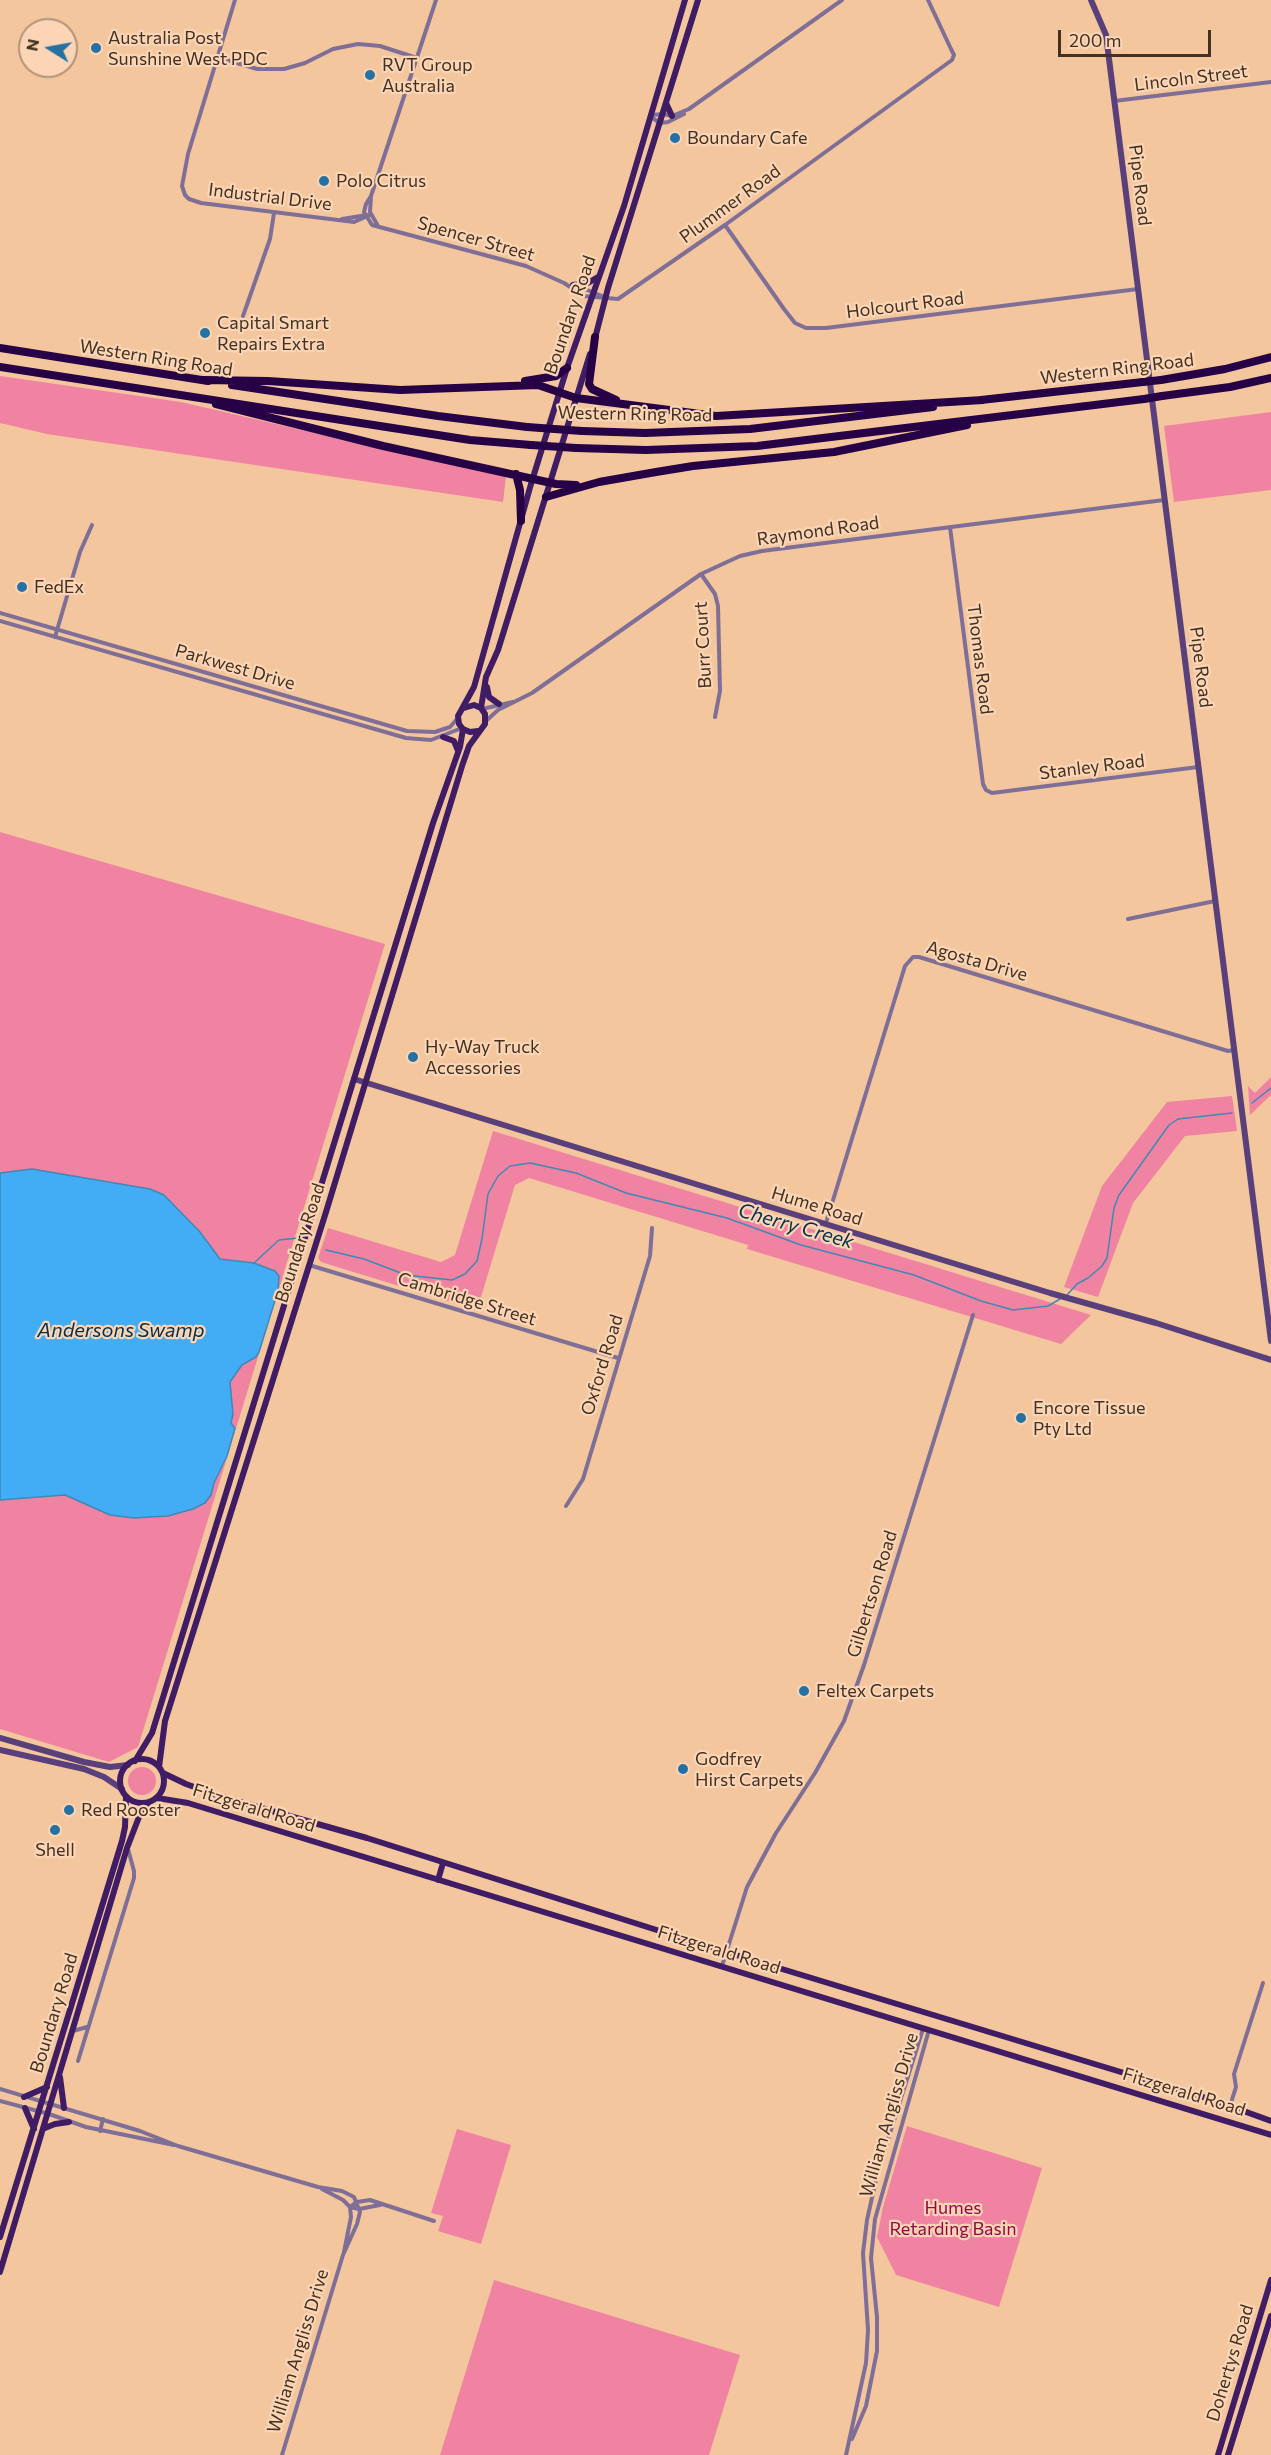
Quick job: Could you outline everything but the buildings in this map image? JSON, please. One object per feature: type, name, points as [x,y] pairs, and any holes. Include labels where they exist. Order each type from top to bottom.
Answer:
[{"type":"highway","points":[[595,337],[588,377],[591,387],[606,397],[628,405]]},
{"type":"highway","name":"Western Ring Road","points":[[0,348],[438,416],[527,427],[645,433],[750,429],[866,417],[983,400],[1161,380],[1225,369],[1271,357]]},
{"type":"highway","name":"Western Ring Road","points":[[0,367],[470,440],[576,448],[645,450],[758,446],[1144,399],[1230,387],[1271,378]]},
{"type":"highway","points":[[467,387],[551,377],[567,368]]},
{"type":"highway","points":[[204,380],[268,381],[391,390],[538,385],[576,399],[731,416],[983,400]]},
{"type":"highway","points":[[168,392],[383,446],[551,483],[573,485],[693,466],[843,451],[1006,416]]},
{"type":"highway","points":[[516,474],[520,490],[521,521]]},
{"type":"highway","points":[[546,497],[599,482]]},
{"type":"main road","name":"Boundary Road","points":[[464,708],[474,687],[533,478],[567,368],[624,206],[685,0]]},
{"type":"main road","name":"Boundary Road","points":[[482,709],[486,677],[498,650],[551,483],[605,298],[698,0]]},
{"type":"main road","points":[[659,126],[670,119],[666,103]]},
{"type":"main road","points":[[573,285],[590,283],[600,275]]},
{"type":"main road","points":[[486,677],[489,697],[499,704]]},
{"type":"main road","points":[[474,705],[482,709],[486,721],[478,731],[463,729],[458,716],[464,708],[474,705]]},
{"type":"main road","name":"Boundary Road","points":[[135,1761],[152,1733],[443,793],[459,752],[463,729]]},
{"type":"main road","name":"Boundary Road","points":[[161,1770],[165,1720],[464,760],[478,731]]},
{"type":"main road","points":[[443,737],[454,741],[459,752]]},
{"type":"main road","points":[[298,1262],[308,1265]]},
{"type":"main road","points":[[135,1761],[150,1761],[161,1770],[163,1789],[157,1798],[149,1802],[136,1802],[126,1796],[122,1789],[121,1779],[128,1765],[135,1761]]},
{"type":"main road","name":"Fitzgerald Road","points":[[161,1770],[186,1784],[219,1796],[443,1863],[1271,2121]]},
{"type":"main road","name":"Boundary Road","points":[[0,2237],[122,1841],[126,1820],[126,1796]]},
{"type":"main road","name":"Fitzgerald Road","points":[[157,1798],[188,1803],[1271,2135]]},
{"type":"main road","name":"Boundary Road","points":[[0,2269],[45,2128],[127,1848],[138,1816],[149,1802]]},
{"type":"main road","points":[[438,1880],[443,1863]]},
{"type":"main road","name":"William Angliss Drive","points":[[926,2029],[930,2014]]},
{"type":"main road","points":[[60,2077],[64,2108]]},
{"type":"main road","points":[[24,2097],[47,2087]]},
{"type":"main road","points":[[25,2108],[34,2130]]},
{"type":"main road","points":[[45,2128],[69,2122]]},
{"type":"main road","name":"Dohertys Road","points":[[1218,2455],[1271,2280]]},
{"type":"main road","name":"Dohertys Road","points":[[1228,2455],[1271,2316]]},
{"type":"main road","points":[[1253,2338],[1263,2341]]},
{"type":"main road","points":[[1235,2397],[1245,2400]]},
{"type":"street","name":"Industrial Drive","points":[[235,0],[188,154],[182,180],[185,195],[201,203],[274,213],[354,222],[367,216]]},
{"type":"street","points":[[367,216],[371,196],[436,0]]},
{"type":"street","points":[[650,116],[663,114],[670,119],[681,117],[842,0]]},
{"type":"street","name":"Plummer Road","points":[[605,298],[615,300],[622,297],[725,225],[953,58],[928,0]]},
{"type":"street","name":"Pipe Road","points":[[1091,0],[1106,35],[1271,1341]]},
{"type":"street","points":[[217,57],[257,69],[284,69],[305,63],[333,49],[358,44],[380,46],[417,58]]},
{"type":"street","name":"Lincoln Street","points":[[1114,101],[1271,82]]},
{"type":"street","points":[[650,116],[659,126]]},
{"type":"street","points":[[243,316],[270,239],[274,213]]},
{"type":"street","name":"Spencer Street","points":[[367,216],[379,227],[517,263],[564,283],[584,296],[593,295]]},
{"type":"street","name":"Holcourt Road","points":[[725,225],[795,323],[806,328],[826,328],[1138,289]]},
{"type":"street","name":"Spencer Street","points":[[564,283],[593,295]]},
{"type":"street","points":[[593,295],[605,298]]},
{"type":"street","name":"Raymond Road","points":[[486,721],[498,710],[532,693],[701,574],[740,556],[762,551],[1165,500]]},
{"type":"street","points":[[55,637],[80,552],[92,525]]},
{"type":"street","name":"Thomas Road","points":[[950,527],[983,784],[989,792]]},
{"type":"street","name":"Burr Court","points":[[701,574],[715,594],[718,606],[720,691],[715,717]]},
{"type":"street","name":"Parkwest Drive","points":[[0,613],[337,711],[422,733],[450,727],[458,716]]},
{"type":"street","name":"Parkwest Drive","points":[[0,621],[416,740],[443,737],[463,729]]},
{"type":"street","name":"Raymond Road","points":[[482,709],[516,701]]},
{"type":"street","points":[[334,718],[337,711]]},
{"type":"street","name":"Stanley Road","points":[[989,792],[1199,767]]},
{"type":"street","points":[[1128,919],[1215,901]]},
{"type":"street","name":"Agosta Drive","points":[[826,1224],[905,966],[913,957],[1228,1051],[1234,1050]]},
{"type":"street","name":"Hume Road","points":[[354,1079],[1271,1360]]},
{"type":"street","name":"Oxford Road","points":[[566,1506],[583,1479],[650,1256],[652,1228]]},
{"type":"street","name":"Cambridge Street","points":[[308,1265],[618,1358]]},
{"type":"street","name":"Gilbertson Road","points":[[722,1966],[747,1887],[776,1833],[815,1773],[844,1721],[864,1665],[973,1315]]},
{"type":"street","points":[[0,1738],[84,1762],[110,1767],[128,1765]]},
{"type":"street","points":[[0,1750],[84,1770],[104,1777],[122,1789]]},
{"type":"street","name":"Boundary Road","points":[[78,2061],[134,1878],[127,1848]]},
{"type":"street","points":[[1230,2107],[1236,2086],[1234,2074],[1263,1983]]},
{"type":"street","name":"Boundary Road","points":[[73,2031],[88,2027]]},
{"type":"street","name":"William Angliss Drive","points":[[846,2455],[866,2363],[864,2238],[878,2171],[909,2067],[926,2029]]},
{"type":"street","name":"William Angliss Drive","points":[[850,2442],[866,2406],[875,2364],[876,2314],[871,2258],[872,2237],[887,2173],[918,2070],[926,2029]]},
{"type":"street","points":[[909,2067],[918,2070]]},
{"type":"street","points":[[0,2089],[161,2138],[178,2146]]},
{"type":"street","points":[[0,2101],[100,2131],[178,2146],[318,2187],[347,2193],[357,2202],[359,2209]]},
{"type":"street","points":[[100,2131],[103,2120]]},
{"type":"street","points":[[878,2171],[887,2173]]},
{"type":"street","points":[[318,2187],[343,2200],[350,2207],[359,2209],[380,2205]]},
{"type":"street","points":[[350,2207],[357,2202],[370,2200],[434,2221]]},
{"type":"street","name":"William Angliss Drive","points":[[282,2455],[343,2255],[351,2217],[350,2207]]},
{"type":"street","name":"William Angliss Drive","points":[[343,2255],[357,2224],[359,2209]]},
{"type":"street","points":[[867,2315],[876,2314]]},
{"type":"street","points":[[866,2363],[875,2364]]},
{"type":"green space","points":[[0,376],[181,402],[506,477],[503,502],[47,434],[0,423]]},
{"type":"green space","points":[[1271,412],[1271,490],[1174,502],[1164,426]]},
{"type":"green space","points":[[0,832],[385,944],[138,1747],[109,1762],[0,1729]]},
{"type":"green space","points":[[1271,1077],[1271,1095],[1250,1115],[1248,1086],[1255,1093]]},
{"type":"green space","points":[[1232,1096],[1237,1131],[1185,1136],[1133,1203],[1098,1297],[1064,1287],[1102,1186],[1167,1102]]},
{"type":"green space","points":[[493,1131],[1091,1315],[1061,1344],[747,1249],[748,1245],[529,1178],[515,1185],[477,1310],[321,1262],[318,1258],[328,1228],[441,1262],[455,1255]]},
{"type":"green space","points":[[142,1767],[152,1771],[156,1781],[152,1791],[142,1795],[132,1791],[128,1781],[132,1771]]},
{"type":"green space","name":"Humes Retarding Basin","points":[[907,2126],[1042,2168],[999,2307],[896,2275],[877,2237],[883,2207]]},
{"type":"green space","points":[[457,2129],[511,2145],[481,2244],[438,2231],[443,2216],[431,2213]]},
{"type":"green space","points":[[494,2280],[740,2355],[709,2455],[440,2455]]},
{"type":"water","name":"Andersons Swamp","points":[[32,1169],[150,1189],[164,1195],[200,1232],[220,1259],[254,1263],[275,1271],[279,1276],[278,1291],[259,1352],[256,1357],[242,1365],[230,1382],[233,1414],[231,1423],[235,1428],[227,1456],[211,1495],[205,1503],[193,1509],[168,1516],[134,1518],[110,1515],[65,1495],[0,1500],[0,1173]]},
{"type":"waterway","name":"Cherry Creek","points":[[1252,1103],[1271,1088]]},
{"type":"waterway","name":"Cherry Creek","points":[[1067,1295],[1077,1284],[1102,1266],[1107,1258],[1114,1208],[1119,1195],[1169,1125],[1178,1119],[1232,1113]]},
{"type":"waterway","name":"Cherry Creek","points":[[326,1250],[364,1259],[406,1275],[452,1280],[465,1274],[477,1261],[488,1194],[498,1176],[510,1166],[530,1163],[576,1173],[626,1193],[727,1218],[801,1245],[914,1275],[981,1301],[1013,1310],[1048,1306],[1060,1299]]},
{"type":"waterway","name":"Cherry Creek","points":[[254,1263],[279,1240],[298,1238]]},
{"type":"place","name":"Australia Post Sunshine West PDC","points":[[96,48]]},
{"type":"place","name":"RVT Group Australia","points":[[370,75]]},
{"type":"place","name":"Boundary Cafe","points":[[675,138]]},
{"type":"place","name":"Polo Citrus","points":[[324,181]]},
{"type":"place","name":"Capital Smart Repairs Extra","points":[[205,333]]},
{"type":"place","name":"FedEx","points":[[22,587]]},
{"type":"place","name":"Hy-Way Truck Accessories","points":[[413,1057]]},
{"type":"place","name":"Encore Tissue Pty Ltd","points":[[1021,1418]]},
{"type":"place","name":"Feltex Carpets","points":[[804,1691]]},
{"type":"place","name":"Godfrey Hirst Carpets","points":[[683,1769]]},
{"type":"place","name":"Red Rooster","points":[[69,1810]]},
{"type":"place","name":"Shell","points":[[55,1830]]}]
